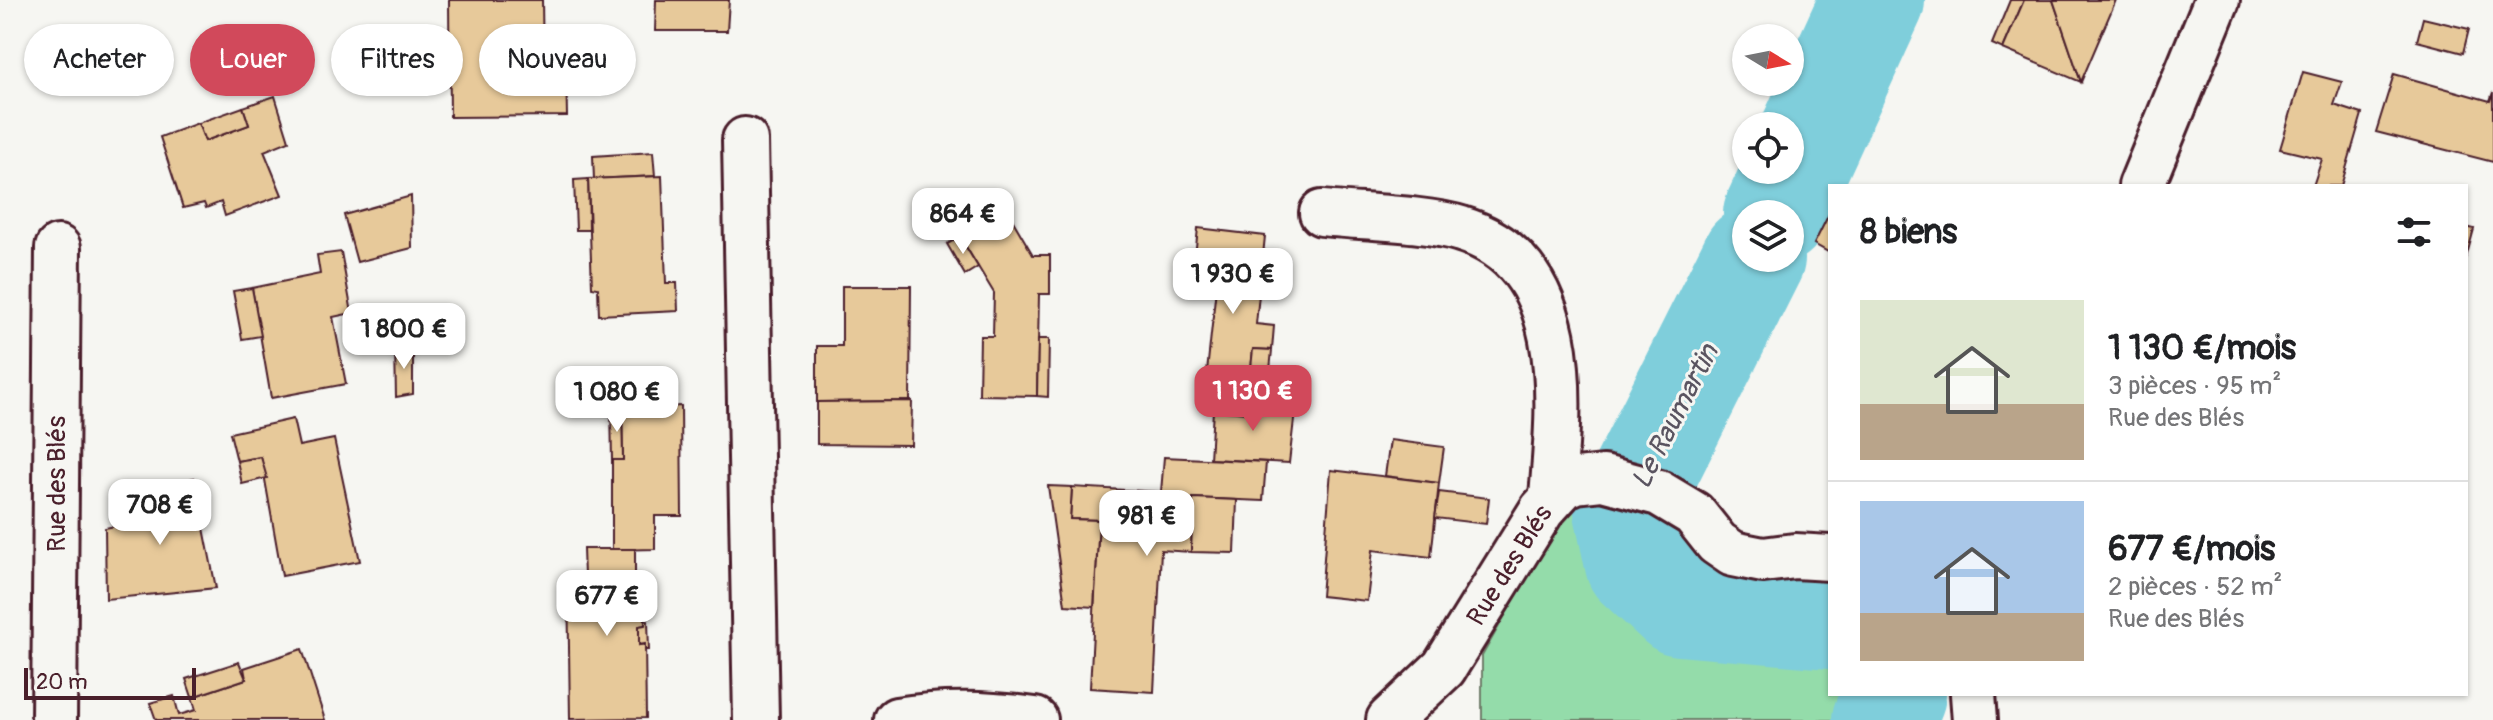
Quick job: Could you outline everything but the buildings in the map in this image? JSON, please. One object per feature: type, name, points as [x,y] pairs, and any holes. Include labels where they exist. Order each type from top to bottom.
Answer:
[{"type":"street","points":[[2142,184],[2217,0]]},
{"type":"street","points":[[745,140],[756,720]]},
{"type":"street","points":[[1322,213],[1459,228],[1487,239],[1514,257],[1536,286],[1555,355],[1558,405],[1552,497]]},
{"type":"street","name":"Rue des Blés","points":[[54,720],[58,248]]},
{"type":"street","name":"Rue des Blés","points":[[1389,720],[1444,668],[1552,497],[1576,481],[1603,478],[1659,493],[1694,514],[1717,543],[1733,554],[1763,560],[1795,556],[1828,558]]},
{"type":"street","points":[[1973,696],[1975,720]]},
{"type":"street","points":[[897,720],[983,713],[1035,720]]},
{"type":"green space","points":[[1567,506],[1669,535],[1828,611],[1828,696],[1929,696],[1919,720],[1482,720],[1482,656]]},
{"type":"waterway","name":"Le Raumartin","points":[[1781,200],[1873,0]]},
{"type":"waterway","name":"Le Raumartin","points":[[1746,272],[1626,511],[1637,564],[1680,604],[1828,617]]},
{"type":"waterway","name":"Le Raumartin","points":[[1884,720],[1893,696]]}]
